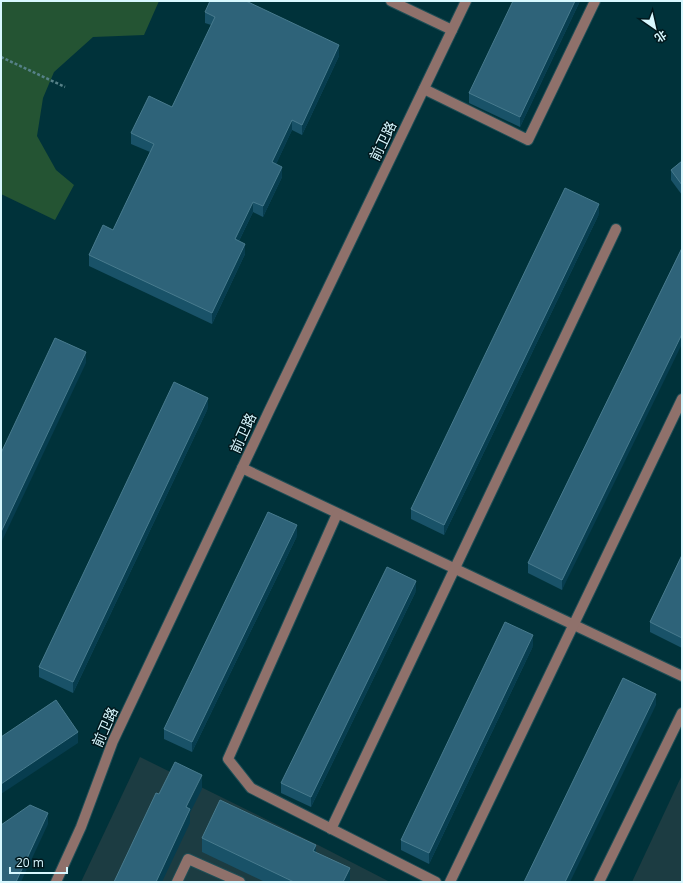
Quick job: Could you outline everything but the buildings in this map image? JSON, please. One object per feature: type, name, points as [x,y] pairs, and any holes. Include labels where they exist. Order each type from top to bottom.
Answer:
[{"type":"street","points":[[391,1],[452,30]]},
{"type":"street","name":"前卫路","points":[[56,882],[81,827],[113,741],[466,1]]},
{"type":"street","points":[[424,89],[528,140],[595,1]]},
{"type":"street","points":[[331,829],[616,229]]},
{"type":"street","points":[[450,882],[682,399]]},
{"type":"street","points":[[242,468],[682,676]]},
{"type":"street","points":[[337,514],[228,759],[251,788],[436,882]]},
{"type":"street","points":[[599,882],[682,713]]},
{"type":"street","points":[[177,882],[188,859],[240,882]]},
{"type":"path","points":[[1,57],[65,87]]},
{"type":"shaded area","points":[[140,757],[318,845],[390,882],[81,882]]},
{"type":"shaded area","points":[[682,775],[682,882],[632,882]]},
{"type":"green space","points":[[1,1],[159,1],[144,35],[93,37],[54,72],[43,98],[37,136],[56,170],[74,185],[55,220],[1,194]]}]
